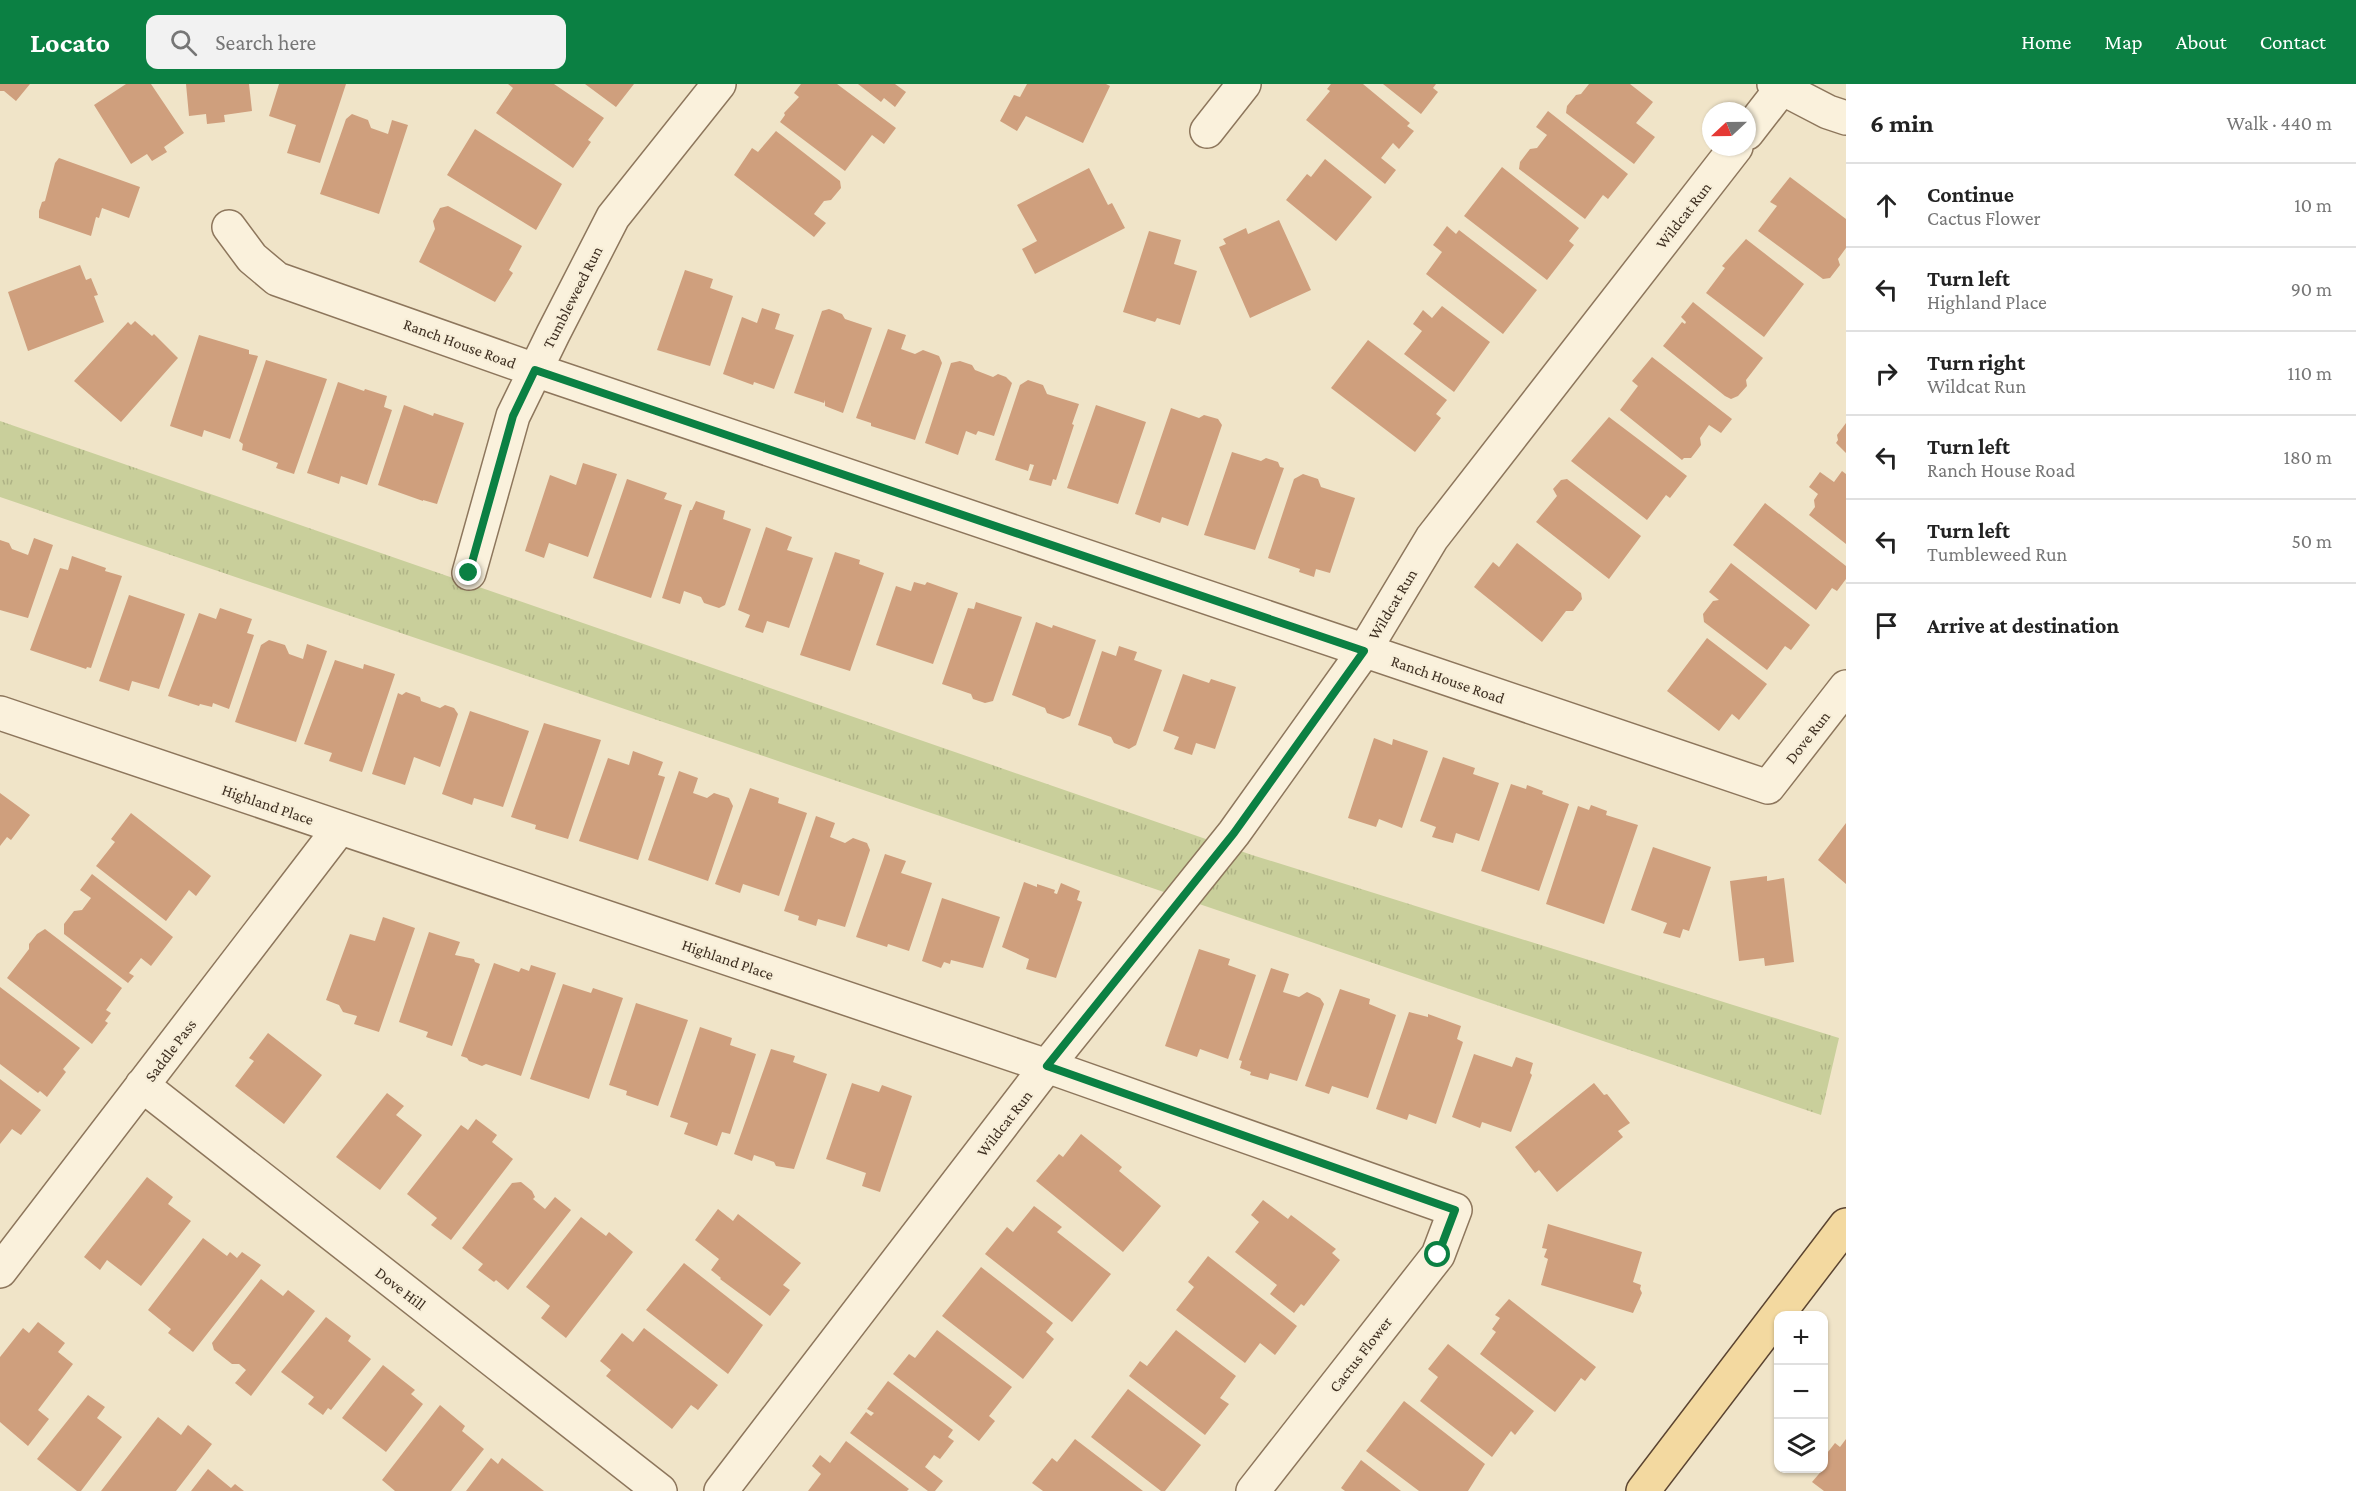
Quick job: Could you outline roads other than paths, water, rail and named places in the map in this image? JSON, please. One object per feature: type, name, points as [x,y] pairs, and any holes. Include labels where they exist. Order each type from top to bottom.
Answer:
[{"type":"main road","points":[[1643,1491],[1846,1225]]},
{"type":"street","name":"Tumbleweed Run","points":[[469,573],[513,416],[613,217],[719,84]]},
{"type":"street","points":[[1207,131],[1244,84]]},
{"type":"street","points":[[1756,120],[1780,85],[1840,120]]},
{"type":"street","name":"Wildcat Run","points":[[722,1491],[1047,1066],[1234,833],[1364,651],[1432,538],[1729,156]]},
{"type":"street","name":"Ranch House Road","points":[[229,227],[252,258],[277,279],[535,370],[1768,787]]},
{"type":"street","name":"Dove Run","points":[[1768,787],[1846,687]]},
{"type":"street","name":"Highland Place","points":[[0,713],[1047,1066],[1455,1210]]},
{"type":"street","name":"Saddle Pass","points":[[0,1271],[339,828]]},
{"type":"street","name":"Dove Hill","points":[[142,1085],[660,1491]]},
{"type":"street","name":"Cactus Flower","points":[[1253,1491],[1438,1255],[1455,1210]]}]
